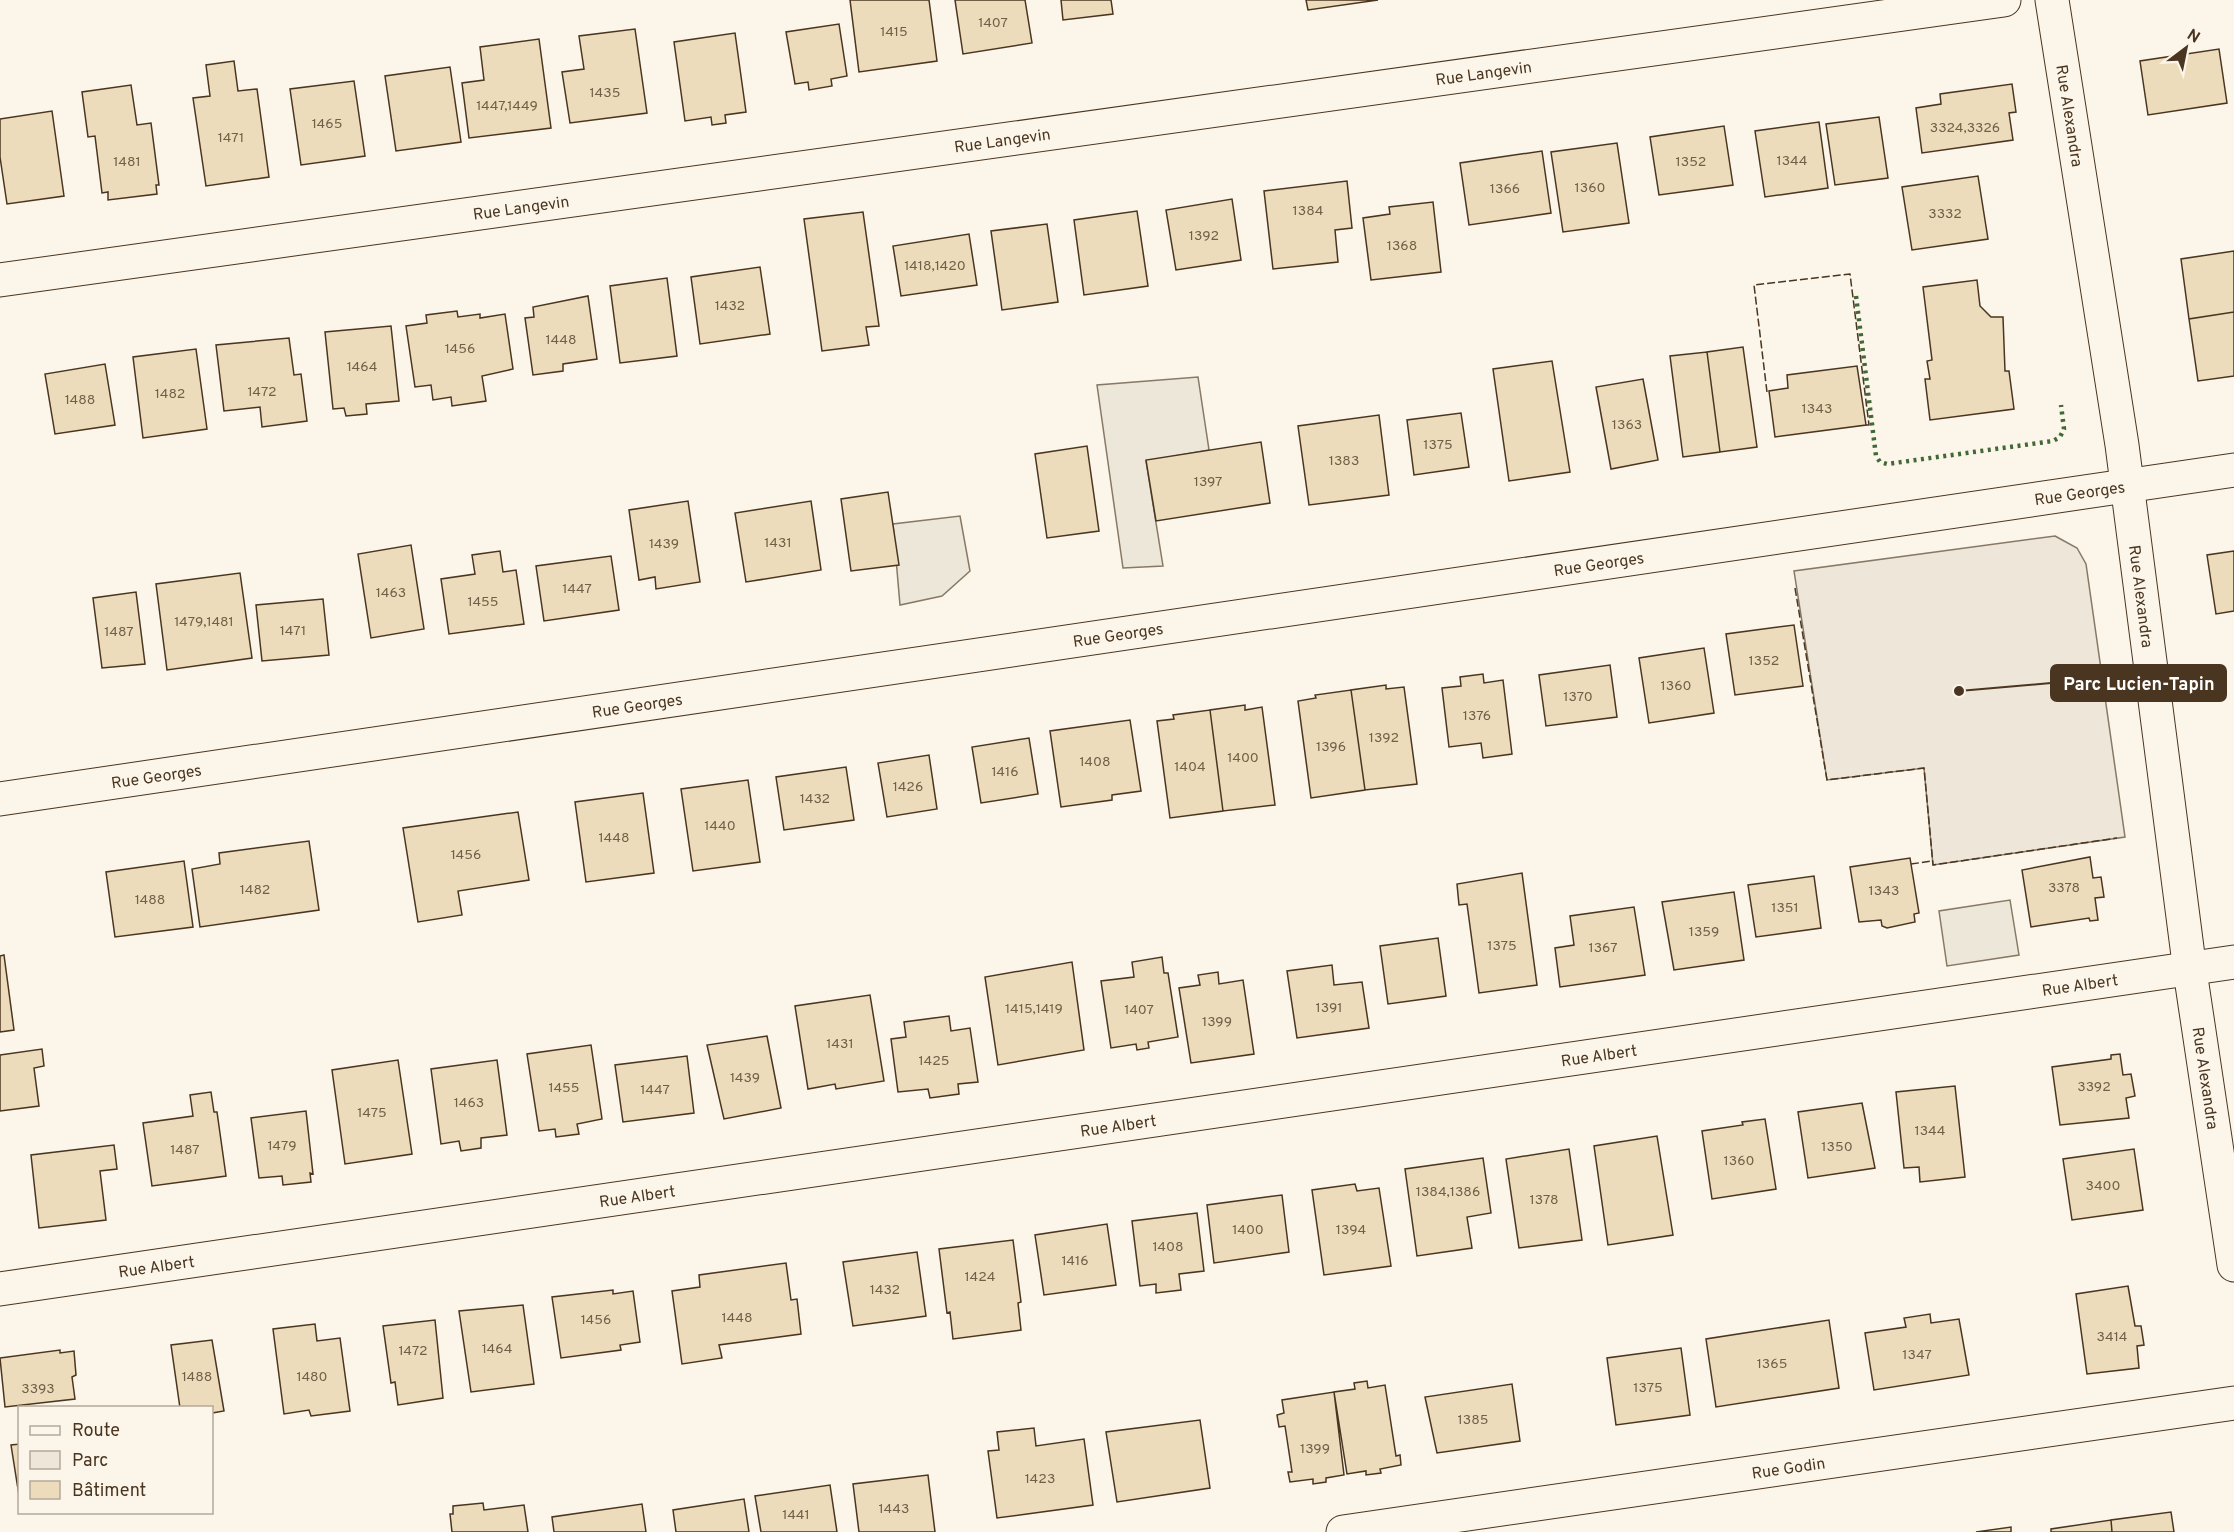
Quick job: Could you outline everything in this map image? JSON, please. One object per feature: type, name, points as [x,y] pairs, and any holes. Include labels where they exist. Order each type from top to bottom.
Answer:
[{"type":"street","name":"Rue Langevin","points":[[0,280],[2004,0]]},
{"type":"street","name":"Rue Alexandra","points":[[2052,0],[2126,485],[2190,971],[2234,1265]]},
{"type":"street","name":"Rue Georges","points":[[0,799],[2234,470]]},
{"type":"street","name":"Rue Albert","points":[[0,1289],[2190,971],[2234,962]]},
{"type":"street","name":"Rue Godin","points":[[1343,1532],[2234,1403]]},
{"type":"green space","points":[[2055,536],[2077,548],[2086,564],[2125,837],[1933,865],[1924,768],[1827,780],[1794,571]]},
{"type":"shaded area","points":[[1198,377],[1209,450],[1146,461],[1163,566],[1123,568],[1097,385]]},
{"type":"shaded area","points":[[960,516],[970,571],[942,596],[900,605],[893,524]]},
{"type":"shaded area","points":[[2010,900],[2019,955],[1947,966],[1939,911]]},
{"type":"building","points":[[850,0],[929,0],[937,61],[859,72]]},
{"type":"building","points":[[955,0],[1025,0],[1032,43],[963,54]]},
{"type":"building","points":[[1061,0],[1111,0],[1113,14],[1063,20]]},
{"type":"building","points":[[1306,0],[1378,0],[1308,10]]},
{"type":"building","points":[[839,24],[847,76],[831,79],[832,86],[809,90],[808,82],[795,84],[786,32]]},
{"type":"building","points":[[635,29],[647,113],[570,123],[562,72],[584,69],[579,36]]},
{"type":"building","points":[[735,33],[746,112],[725,115],[726,123],[712,125],[711,117],[685,121],[674,42]]},
{"type":"building","points":[[539,39],[551,128],[469,138],[462,83],[484,80],[480,47]]},
{"type":"building","points":[[2219,49],[2227,103],[2148,115],[2140,61]]},
{"type":"building","points":[[234,61],[238,91],[257,89],[269,177],[206,186],[193,98],[210,96],[206,65]]},
{"type":"building","points":[[450,67],[461,142],[396,151],[385,76]]},
{"type":"building","points":[[354,81],[365,156],[301,165],[290,89]]},
{"type":"building","points":[[2012,84],[2016,112],[2009,113],[2013,140],[1922,153],[1916,108],[1941,104],[1940,94]]},
{"type":"building","points":[[131,85],[137,125],[151,123],[159,185],[156,185],[157,194],[108,200],[108,192],[102,193],[95,136],[88,137],[82,92]]},
{"type":"building","points":[[52,111],[64,196],[7,204],[0,157],[0,119]]},
{"type":"building","points":[[1879,117],[1888,178],[1835,185],[1826,124]]},
{"type":"building","points":[[1819,122],[1828,188],[1765,197],[1755,131]]},
{"type":"building","points":[[1724,126],[1733,185],[1659,195],[1650,137]]},
{"type":"building","points":[[1617,143],[1629,223],[1563,232],[1551,152]]},
{"type":"building","points":[[1542,151],[1551,213],[1469,225],[1460,163]]},
{"type":"building","points":[[1978,176],[1988,239],[1912,250],[1902,187]]},
{"type":"building","points":[[1347,181],[1352,228],[1335,230],[1338,262],[1273,269],[1264,191]]},
{"type":"building","points":[[1232,199],[1241,260],[1176,270],[1166,210]]},
{"type":"building","points":[[1433,202],[1441,272],[1371,280],[1363,218],[1390,214],[1389,207]]},
{"type":"building","points":[[1137,211],[1148,286],[1084,295],[1074,220]]},
{"type":"building","points":[[863,212],[879,326],[866,327],[869,345],[822,351],[804,219]]},
{"type":"building","points":[[1047,224],[1058,302],[1002,310],[991,231]]},
{"type":"building","points":[[969,234],[977,285],[901,296],[893,246]]},
{"type":"building","points":[[2234,251],[2234,312],[2189,319],[2181,259]]},
{"type":"building","points":[[760,267],[770,334],[700,344],[691,277]]},
{"type":"building","points":[[667,278],[677,356],[620,363],[610,286]]},
{"type":"building","points":[[1977,280],[1980,306],[1991,317],[2003,317],[2005,371],[2009,371],[2014,409],[1930,420],[1925,379],[1930,379],[1927,361],[1932,360],[1923,287]]},
{"type":"building","points":[[588,296],[597,359],[563,364],[563,371],[533,375],[525,318],[534,317],[533,307]]},
{"type":"building","points":[[457,311],[458,317],[480,314],[480,318],[505,314],[513,369],[482,376],[486,401],[452,406],[451,397],[433,400],[431,385],[415,387],[406,326],[427,323],[426,315]]},
{"type":"building","points":[[2234,312],[2234,376],[2198,381],[2189,319]]},
{"type":"building","points":[[391,326],[399,401],[366,404],[367,414],[346,416],[344,408],[333,409],[325,332]]},
{"type":"building","points":[[289,338],[294,375],[301,374],[307,421],[262,427],[260,407],[224,411],[216,345]]},
{"type":"building","points":[[1743,347],[1757,447],[1720,452],[1707,352]]},
{"type":"building","points":[[196,349],[207,429],[143,438],[133,357]]},
{"type":"building","points":[[1707,352],[1720,452],[1683,457],[1670,356]]},
{"type":"building","points":[[1552,361],[1570,472],[1509,481],[1493,369]]},
{"type":"building","points":[[105,364],[115,425],[55,434],[45,374]]},
{"type":"building","points":[[1857,366],[1866,425],[1775,437],[1769,391],[1788,388],[1787,375]]},
{"type":"building","points":[[1643,379],[1658,460],[1611,469],[1596,387]]},
{"type":"building","points":[[1461,413],[1469,467],[1414,475],[1407,420]]},
{"type":"building","points":[[1379,415],[1389,495],[1309,505],[1298,426]]},
{"type":"building","points":[[1261,442],[1270,503],[1156,521],[1146,460]]},
{"type":"building","points":[[1087,446],[1099,531],[1047,538],[1035,454]]},
{"type":"building","points":[[888,492],[899,565],[851,571],[841,499]]},
{"type":"building","points":[[688,501],[700,582],[656,589],[655,577],[639,580],[629,510]]},
{"type":"building","points":[[811,501],[821,570],[746,582],[735,513]]},
{"type":"building","points":[[411,545],[424,629],[371,638],[358,554]]},
{"type":"building","points":[[500,551],[503,572],[516,570],[524,624],[449,634],[441,579],[475,574],[472,555]]},
{"type":"building","points":[[2234,551],[2234,611],[2216,614],[2207,555]]},
{"type":"building","points":[[611,556],[619,610],[544,621],[536,566]]},
{"type":"building","points":[[240,573],[252,658],[167,670],[156,584]]},
{"type":"building","points":[[136,592],[145,664],[102,668],[93,598]]},
{"type":"building","points":[[323,599],[329,655],[262,661],[256,605]]},
{"type":"building","points":[[1794,625],[1803,686],[1735,695],[1726,634]]},
{"type":"building","points":[[1704,648],[1714,713],[1649,723],[1639,658]]},
{"type":"building","points":[[1610,665],[1617,717],[1546,726],[1539,675]]},
{"type":"building","points":[[1483,674],[1484,683],[1503,680],[1512,754],[1483,758],[1481,743],[1449,747],[1442,688],[1461,686],[1460,677]]},
{"type":"building","points":[[1386,685],[1386,689],[1404,687],[1417,784],[1365,790],[1351,690]]},
{"type":"building","points":[[1351,690],[1365,790],[1311,798],[1298,701],[1316,698],[1315,695]]},
{"type":"building","points":[[1245,705],[1245,710],[1262,707],[1275,805],[1223,811],[1210,710]]},
{"type":"building","points":[[1210,710],[1223,811],[1170,818],[1157,721],[1174,719],[1173,715]]},
{"type":"building","points":[[1130,720],[1141,791],[1112,795],[1112,800],[1061,807],[1050,731]]},
{"type":"building","points":[[1029,738],[1038,794],[981,803],[972,747]]},
{"type":"building","points":[[929,755],[937,809],[887,817],[878,763]]},
{"type":"building","points":[[846,767],[854,820],[784,830],[776,777]]},
{"type":"building","points":[[748,780],[760,862],[693,871],[681,789]]},
{"type":"building","points":[[643,793],[654,873],[586,882],[575,802]]},
{"type":"building","points":[[518,812],[529,880],[458,891],[462,915],[418,922],[403,828]]},
{"type":"building","points":[[309,841],[319,910],[200,927],[192,869],[220,864],[219,853]]},
{"type":"building","points":[[2090,857],[2093,878],[2101,877],[2104,897],[2095,898],[2098,920],[2090,921],[2089,918],[2031,927],[2022,870]]},
{"type":"building","points":[[1910,858],[1919,913],[1914,914],[1915,922],[1887,928],[1882,926],[1881,920],[1859,922],[1850,867]]},
{"type":"building","points":[[184,861],[193,927],[115,937],[106,872]]},
{"type":"building","points":[[1522,873],[1537,985],[1479,993],[1467,904],[1459,905],[1457,884]]},
{"type":"building","points":[[1814,876],[1821,928],[1756,937],[1748,885]]},
{"type":"building","points":[[1734,892],[1744,960],[1674,970],[1662,902]]},
{"type":"building","points":[[1634,907],[1645,975],[1560,987],[1555,948],[1574,945],[1570,916]]},
{"type":"building","points":[[1438,938],[1446,996],[1388,1004],[1380,946]]},
{"type":"building","points":[[4,955],[14,1030],[0,1032],[0,956]]},
{"type":"building","points":[[1162,957],[1164,973],[1168,973],[1178,1037],[1148,1042],[1149,1048],[1137,1050],[1136,1044],[1111,1048],[1101,981],[1134,977],[1132,962]]},
{"type":"building","points":[[1072,962],[1084,1050],[998,1065],[985,977]]},
{"type":"building","points":[[1332,965],[1334,985],[1362,982],[1369,1028],[1297,1038],[1287,971]]},
{"type":"building","points":[[1218,972],[1219,984],[1243,980],[1254,1054],[1191,1063],[1179,988],[1200,985],[1198,975]]},
{"type":"building","points":[[870,995],[884,1081],[836,1089],[835,1084],[808,1089],[795,1006]]},
{"type":"building","points":[[949,1016],[951,1031],[970,1028],[978,1082],[958,1084],[959,1094],[930,1098],[928,1089],[898,1092],[891,1039],[906,1037],[904,1022]]},
{"type":"building","points":[[767,1036],[781,1108],[724,1119],[707,1045]]},
{"type":"building","points":[[591,1045],[602,1119],[577,1124],[579,1134],[556,1137],[555,1129],[539,1131],[527,1054]]},
{"type":"building","points":[[42,1049],[44,1066],[34,1068],[39,1106],[0,1111],[0,1055]]},
{"type":"building","points":[[2120,1054],[2123,1075],[2131,1074],[2135,1096],[2126,1098],[2129,1118],[2060,1125],[2052,1067],[2111,1059],[2111,1055]]},
{"type":"building","points":[[687,1056],[694,1113],[623,1122],[615,1065]]},
{"type":"building","points":[[398,1060],[412,1154],[345,1164],[332,1070]]},
{"type":"building","points":[[497,1060],[507,1135],[481,1138],[481,1148],[461,1151],[459,1141],[441,1144],[431,1069]]},
{"type":"building","points":[[1955,1086],[1965,1177],[1920,1182],[1919,1167],[1904,1168],[1896,1092]]},
{"type":"building","points":[[211,1092],[214,1112],[217,1112],[226,1176],[152,1186],[143,1123],[193,1116],[190,1095]]},
{"type":"building","points":[[1862,1103],[1875,1168],[1808,1178],[1798,1112]]},
{"type":"building","points":[[306,1111],[313,1174],[310,1173],[311,1182],[283,1185],[282,1176],[259,1178],[251,1118]]},
{"type":"building","points":[[1765,1119],[1776,1189],[1712,1199],[1702,1131]]},
{"type":"building","points":[[1657,1136],[1673,1235],[1608,1245],[1594,1146]]},
{"type":"building","points":[[114,1145],[117,1169],[100,1171],[106,1220],[39,1228],[31,1155]]},
{"type":"building","points":[[1569,1149],[1582,1240],[1519,1248],[1506,1159]]},
{"type":"building","points":[[2134,1149],[2143,1210],[2072,1220],[2063,1159]]},
{"type":"building","points":[[1483,1158],[1491,1213],[1467,1217],[1472,1248],[1417,1256],[1405,1169]]},
{"type":"building","points":[[1355,1184],[1357,1191],[1379,1188],[1391,1266],[1324,1275],[1312,1190]]},
{"type":"building","points":[[1282,1195],[1289,1252],[1214,1263],[1207,1205]]},
{"type":"building","points":[[1197,1213],[1204,1271],[1179,1274],[1181,1290],[1156,1293],[1156,1284],[1140,1286],[1132,1221]]},
{"type":"building","points":[[1107,1224],[1116,1285],[1044,1295],[1035,1235]]},
{"type":"building","points":[[1013,1240],[1021,1302],[1018,1303],[1021,1330],[953,1339],[950,1312],[947,1313],[939,1249]]},
{"type":"building","points":[[917,1252],[926,1316],[853,1326],[843,1262]]},
{"type":"building","points":[[786,1263],[791,1300],[797,1299],[801,1334],[719,1345],[722,1358],[682,1364],[672,1291],[700,1287],[699,1275]]},
{"type":"building","points":[[2128,1286],[2135,1326],[2141,1326],[2144,1345],[2137,1346],[2139,1368],[2087,1374],[2076,1294]]},
{"type":"building","points":[[613,1290],[613,1294],[633,1291],[640,1342],[620,1345],[621,1350],[561,1358],[552,1297]]},
{"type":"building","points":[[523,1305],[534,1384],[471,1392],[459,1311]]},
{"type":"building","points":[[1930,1314],[1931,1323],[1959,1319],[1969,1375],[1874,1390],[1865,1333],[1906,1327],[1904,1318]]},
{"type":"building","points":[[435,1320],[443,1398],[398,1405],[395,1382],[391,1383],[383,1326]]},
{"type":"building","points":[[1829,1320],[1839,1388],[1716,1407],[1706,1339]]},
{"type":"building","points":[[315,1324],[317,1341],[340,1338],[350,1411],[311,1416],[309,1410],[284,1414],[273,1329]]},
{"type":"building","points":[[212,1340],[224,1411],[213,1413],[213,1406],[180,1406],[171,1345]]},
{"type":"building","points":[[1681,1348],[1690,1415],[1616,1425],[1607,1358]]},
{"type":"building","points":[[60,1350],[60,1353],[74,1351],[76,1375],[72,1377],[75,1399],[5,1407],[0,1358]]},
{"type":"building","points":[[1367,1381],[1368,1388],[1385,1385],[1396,1456],[1400,1455],[1401,1465],[1380,1469],[1381,1473],[1366,1475],[1366,1471],[1347,1474],[1334,1392],[1355,1389],[1354,1383]]},
{"type":"building","points":[[1512,1384],[1520,1441],[1437,1453],[1425,1397]]},
{"type":"building","points":[[1334,1392],[1344,1475],[1326,1478],[1326,1482],[1313,1484],[1313,1479],[1290,1482],[1288,1472],[1292,1472],[1285,1426],[1279,1427],[1277,1415],[1284,1413],[1282,1400]]},
{"type":"building","points":[[1200,1420],[1210,1488],[1117,1502],[1106,1432]]},
{"type":"building","points":[[1034,1428],[1036,1446],[1084,1439],[1093,1505],[997,1518],[988,1451],[999,1450],[997,1432]]},
{"type":"building","points":[[18,1444],[18,1489],[11,1445]]},
{"type":"building","points":[[928,1475],[935,1532],[859,1532],[853,1484]]},
{"type":"building","points":[[830,1485],[837,1532],[761,1532],[755,1496]]},
{"type":"building","points":[[744,1499],[749,1532],[676,1532],[673,1510]]},
{"type":"building","points":[[483,1503],[484,1510],[524,1505],[528,1532],[452,1532],[450,1514],[453,1514],[453,1506]]},
{"type":"building","points":[[642,1504],[646,1532],[554,1532],[552,1517]]},
{"type":"building","points":[[2171,1512],[2174,1532],[2112,1532],[2111,1520]]},
{"type":"building","points":[[2111,1520],[2112,1532],[2051,1532],[2051,1529]]},
{"type":"building","points":[[2011,1527],[2011,1532],[1976,1532]]},
{"type":"hedge","points":[[1856,296],[1876,456],[1880,462],[1887,464],[2053,441],[2060,437],[2064,429],[2061,405]]},
{"type":"fence","points":[[1767,392],[1754,285],[1850,274],[1869,425],[1866,425]]},
{"type":"fence","points":[[1795,588],[1827,780],[1924,768],[1933,865],[2117,838]]},
{"type":"fence","points":[[1911,864],[1932,861]]},
{"type":"place","name":"Parc Lucien-Tapin","points":[[1959,691]]}]
